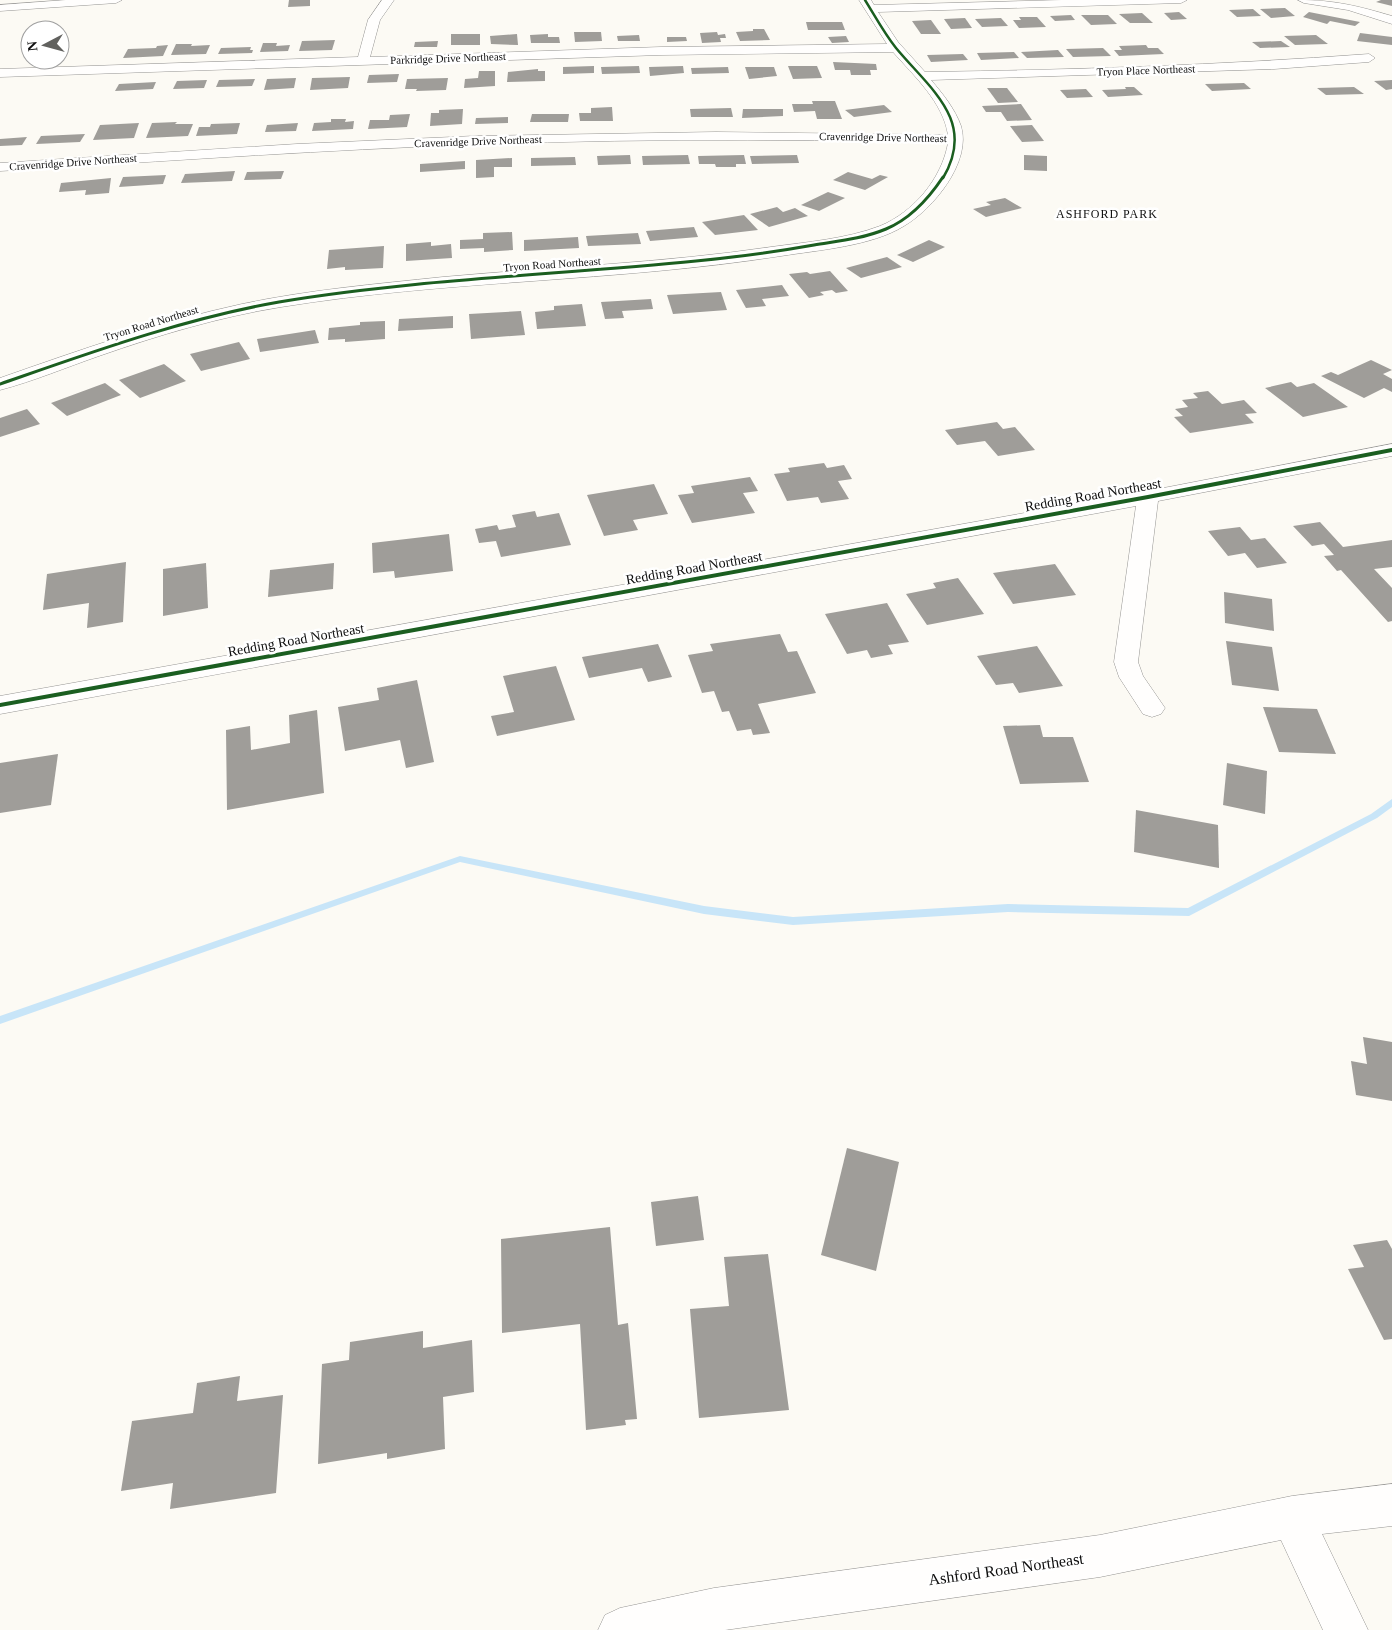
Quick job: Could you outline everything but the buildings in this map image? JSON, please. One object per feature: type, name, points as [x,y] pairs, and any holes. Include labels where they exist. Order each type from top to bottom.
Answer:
[{"type":"street","points":[[0,8],[116,0]]},
{"type":"street","points":[[363,62],[372,28],[383,4],[388,0]]},
{"type":"street","points":[[868,4],[1181,0]]},
{"type":"street","points":[[1304,0],[1350,7],[1392,20]]},
{"type":"street","name":"Tryon Road Northeast","points":[[0,384],[154,331],[216,314],[280,302],[357,291],[444,282],[632,268],[751,255],[860,238],[898,223],[928,198],[951,164],[956,139],[952,120],[923,76],[896,48],[868,4]]},
{"type":"street","name":"Parkridge Drive Northeast","points":[[0,72],[363,62],[661,51],[896,48]]},
{"type":"street","name":"Tryon Place Northeast","points":[[923,76],[1274,66],[1369,58]]},
{"type":"street","name":"Cravenridge Drive Northeast","points":[[0,167],[197,154],[476,140],[724,136],[858,136],[956,139]]},
{"type":"street","name":"Redding Road Northeast","points":[[0,705],[1148,497],[1392,450]]},
{"type":"street","points":[[1148,497],[1126,662],[1131,677],[1152,708]]},
{"type":"street","name":"Ashford Road Northeast","points":[[620,1630],[714,1610],[1100,1556],[1292,1517],[1392,1505]]},
{"type":"street","points":[[1292,1517],[1346,1630]]},
{"type":"waterway","points":[[0,1020],[460,859],[704,910],[793,921],[1008,908],[1189,912],[1374,816],[1392,802]]},
{"type":"cycle path","points":[[0,384],[174,326],[281,302],[389,288],[741,256],[847,240],[868,235],[897,224],[929,196],[943,179],[951,162],[956,138],[954,127],[942,103],[880,26],[865,0]]},
{"type":"cycle path","points":[[0,705],[1148,497],[1392,450]]},
{"type":"district","name":"ASHFORD PARK","points":[[1107,214]]}]
